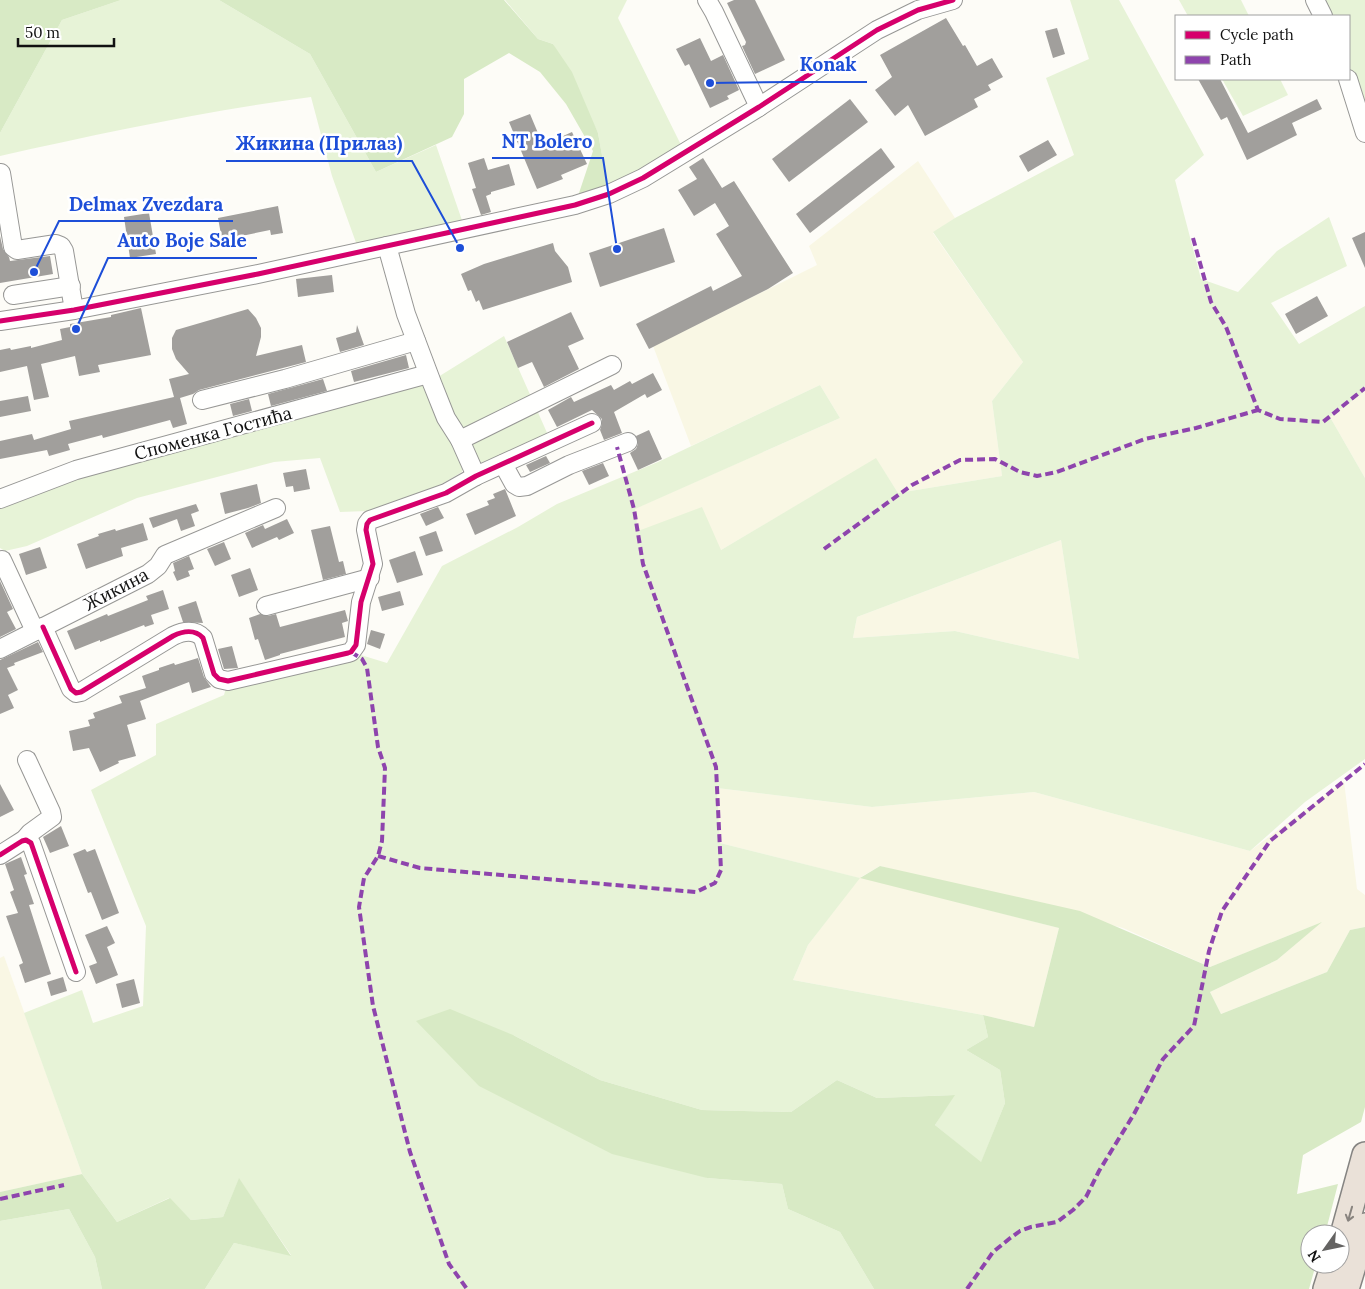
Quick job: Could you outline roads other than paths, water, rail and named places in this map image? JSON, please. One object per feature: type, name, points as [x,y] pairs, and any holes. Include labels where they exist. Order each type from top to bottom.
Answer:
[{"type":"highway","points":[[1346,1224],[1365,1155]]},
{"type":"highway","points":[[1346,1289],[1365,1226]]},
{"type":"highway","points":[[1326,1289],[1331,1274]]},
{"type":"street","points":[[707,0],[758,107]]},
{"type":"street","points":[[0,321],[74,310],[386,246],[594,200],[643,178],[758,107],[915,5],[951,0]]},
{"type":"street","points":[[1315,0],[1322,15]]},
{"type":"street","points":[[1348,80],[1365,133]]},
{"type":"street","points":[[1,174],[12,247],[17,250],[56,244],[61,246],[64,251],[74,310]]},
{"type":"street","points":[[386,246],[428,374],[446,418],[460,440],[476,476]]},
{"type":"street","points":[[13,296],[70,286]]},
{"type":"street","name":"Споменка Гостића","points":[[202,400],[285,379],[416,341]]},
{"type":"street","points":[[460,440],[612,364]]},
{"type":"street","name":"Споменка Гостића","points":[[0,499],[76,470],[428,374]]},
{"type":"street","points":[[2,560],[71,689],[76,693],[81,692],[177,634],[187,632],[200,635],[216,677],[223,681],[228,681],[351,652],[356,645],[361,602],[370,578],[373,561],[366,526],[370,520],[446,493],[476,476],[592,423]]},
{"type":"street","points":[[503,464],[514,484],[519,487],[527,486],[569,465],[628,442]]},
{"type":"street","name":"Жикина","points":[[0,649],[148,574],[158,566],[165,555],[276,508]]},
{"type":"street","points":[[266,606],[370,578]]},
{"type":"street","points":[[0,855],[20,843],[52,817],[27,760]]},
{"type":"street","points":[[20,843],[28,841],[32,846],[76,972]]},
{"type":"place","name":"Konak","points":[[710,83]]},
{"type":"place","name":"Жикина (Прилаз)","points":[[460,248]]},
{"type":"place","name":"NT Bolero","points":[[617,249]]},
{"type":"place","name":"Delmax Zvezdara","points":[[34,272]]},
{"type":"place","name":"Auto Boje Sale","points":[[76,329]]}]
